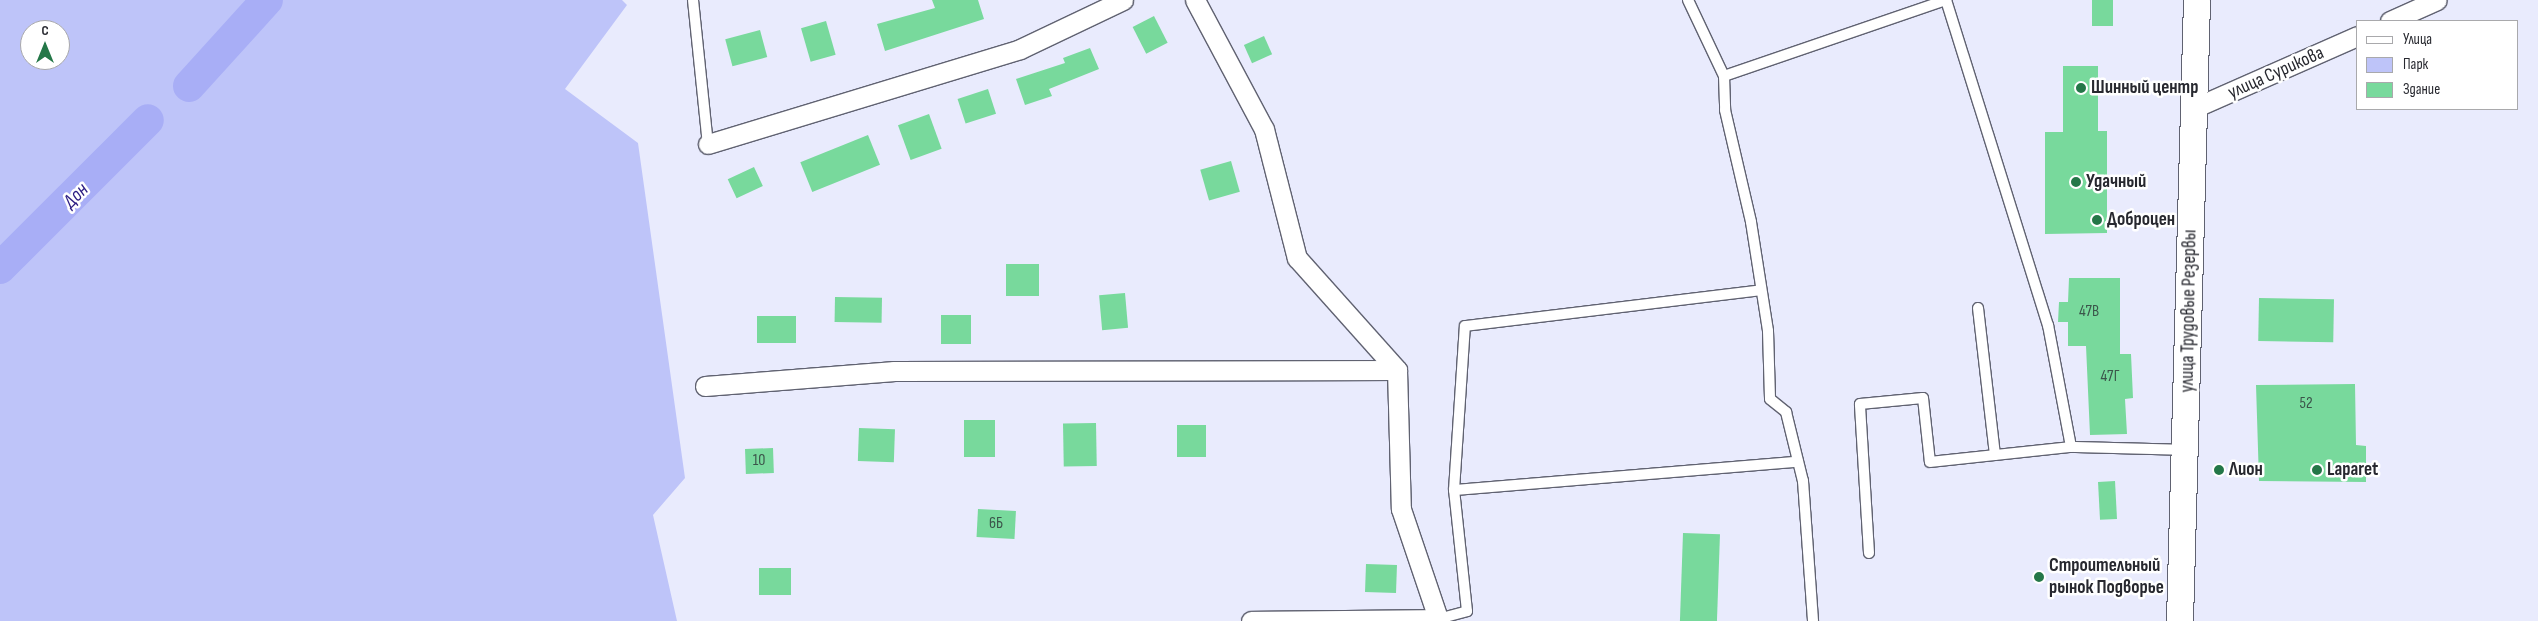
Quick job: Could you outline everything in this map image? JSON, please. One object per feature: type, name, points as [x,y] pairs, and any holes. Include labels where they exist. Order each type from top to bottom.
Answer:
[{"type":"street","points":[[708,144],[1020,49],[1123,0]]},
{"type":"street","points":[[1195,0],[1264,129],[1297,258],[1397,370],[1401,510],[1438,620],[1251,621]]},
{"type":"street","name":"улица Трудовые Резервы","points":[[2180,621],[2197,0]]},
{"type":"street","points":[[2392,20],[2437,0]]},
{"type":"street","name":"улица Сурикова","points":[[2194,108],[2356,36]]},
{"type":"street","points":[[705,386],[894,371],[1397,370]]},
{"type":"lane","points":[[693,0],[708,144]]},
{"type":"lane","points":[[1688,0],[1724,76],[1725,110],[1751,222],[1768,331],[1770,399],[1786,412],[1798,462],[1813,621]]},
{"type":"lane","points":[[1724,76],[1946,0],[2048,325],[2071,447]]},
{"type":"lane","points":[[1438,620],[1467,611],[1454,490],[1465,326],[1761,290]]},
{"type":"lane","points":[[1978,308],[1995,455]]},
{"type":"lane","points":[[1869,553],[1860,404],[1923,398],[1930,462],[2071,447],[2186,450]]},
{"type":"lane","points":[[1454,490],[1798,462]]},
{"type":"green space","points":[[0,0],[622,0],[627,5],[565,89],[638,143],[685,478],[653,515],[677,621],[0,621]]},
{"type":"building","points":[[932,0],[978,0],[984,19],[885,51],[877,24],[935,8]]},
{"type":"building","points":[[2092,0],[2113,0],[2113,26],[2092,26]]},
{"type":"building","points":[[1154,16],[1168,43],[1146,54],[1133,27]]},
{"type":"building","points":[[826,21],[836,55],[811,62],[801,28]]},
{"type":"building","points":[[760,30],[767,57],[732,66],[725,39]]},
{"type":"building","points":[[1264,36],[1272,54],[1252,63],[1244,45]]},
{"type":"building","points":[[1090,48],[1099,69],[1049,89],[1052,96],[1025,105],[1016,79],[1065,63],[1063,58]]},
{"type":"building","name":"Удачный","points":[[2063,66],[2098,66],[2098,131],[2107,131],[2107,233],[2045,234],[2045,132],[2063,132]]},
{"type":"building","points":[[988,89],[996,114],[966,124],[958,99]]},
{"type":"building","points":[[929,114],[942,149],[911,160],[898,125]]},
{"type":"building","points":[[868,135],[880,165],[812,192],[800,162]]},
{"type":"building","points":[[1231,161],[1240,192],[1209,201],[1200,170]]},
{"type":"building","points":[[754,167],[763,186],[737,198],[728,179]]},
{"type":"building","points":[[1006,264],[1039,264],[1039,296],[1006,296]]},
{"type":"building","points":[[2069,278],[2120,278],[2120,354],[2131,354],[2133,398],[2125,399],[2127,434],[2090,435],[2086,346],[2068,346],[2068,322],[2058,322],[2059,302],[2068,302]]},
{"type":"building","points":[[1125,293],[1128,328],[1102,330],[1099,295]]},
{"type":"building","points":[[835,297],[882,298],[882,323],[835,322]]},
{"type":"building","points":[[2259,298],[2334,299],[2333,342],[2258,341]]},
{"type":"building","points":[[941,315],[971,315],[971,344],[941,344]]},
{"type":"building","points":[[757,316],[796,316],[796,343],[757,343]]},
{"type":"building","points":[[2355,384],[2356,445],[2366,446],[2366,482],[2259,481],[2256,385]]},
{"type":"building","points":[[964,420],[995,420],[995,457],[964,457]]},
{"type":"building","points":[[1096,423],[1097,466],[1064,467],[1063,424]]},
{"type":"building","points":[[1177,425],[1206,425],[1206,457],[1177,457]]},
{"type":"building","points":[[859,428],[895,429],[894,462],[858,461]]},
{"type":"building","points":[[773,448],[774,473],[746,474],[745,449]]},
{"type":"building","points":[[2115,481],[2117,519],[2100,520],[2098,482]]},
{"type":"building","points":[[978,509],[1016,511],[1014,539],[977,537]]},
{"type":"building","points":[[1683,533],[1720,534],[1717,621],[1680,621]]},
{"type":"building","points":[[1366,564],[1397,565],[1396,593],[1365,592]]},
{"type":"building","points":[[759,568],[791,568],[791,595],[759,595]]},
{"type":"waterway","name":"Дон","points":[[189,86],[267,0]]},
{"type":"waterway","name":"Дон","points":[[0,268],[148,120]]},
{"type":"place","name":"Шинный центр","points":[[2081,88]]},
{"type":"place","name":"Удачный","points":[[2076,182]]},
{"type":"place","name":"Доброцен","points":[[2097,220]]},
{"type":"place","name":"Лион","points":[[2219,470]]},
{"type":"place","name":"Laparet","points":[[2317,470]]},
{"type":"place","name":"Строительный рынок Подворье","points":[[2039,577]]}]
